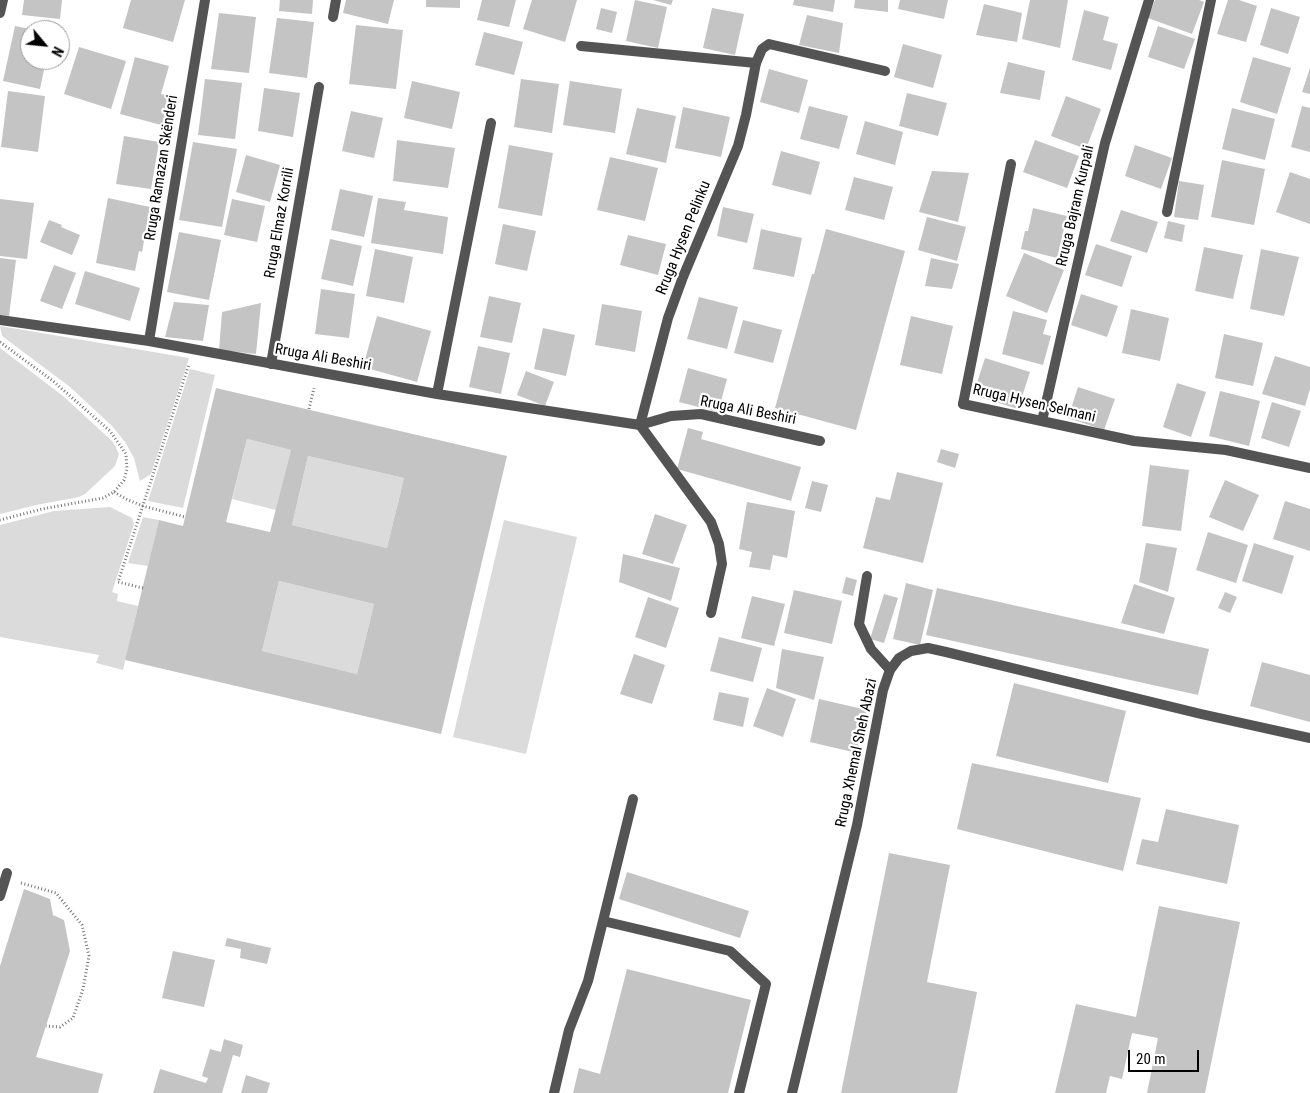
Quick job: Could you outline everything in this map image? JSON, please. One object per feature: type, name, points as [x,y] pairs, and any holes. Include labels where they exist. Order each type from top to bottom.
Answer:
[{"type":"street","points":[[0,13],[3,0]]},
{"type":"street","name":"Rruga Ramazan Skënderi","points":[[149,341],[205,0]]},
{"type":"street","points":[[333,17],[336,0]]},
{"type":"street","name":"Rruga Bajram Kurpali","points":[[1042,421],[1105,143],[1148,0]]},
{"type":"street","points":[[1167,212],[1211,0]]},
{"type":"street","name":"Rruga Hysen Pelinku","points":[[640,425],[668,318],[683,277],[738,146],[756,63],[762,49],[769,44],[885,71]]},
{"type":"street","points":[[580,46],[756,63]]},
{"type":"street","name":"Rruga Elmaz Korrili","points":[[271,364],[319,88]]},
{"type":"street","points":[[437,394],[491,123]]},
{"type":"street","name":"Rruga Hysen Selmani","points":[[1011,164],[963,404],[1134,441],[1226,450],[1310,468]]},
{"type":"street","name":"Rruga Ali Beshiri","points":[[0,320],[149,341],[437,394],[640,425],[671,416],[701,414],[820,441]]},
{"type":"street","points":[[640,425],[711,522],[719,544],[722,564],[711,613]]},
{"type":"street","points":[[867,576],[859,624],[871,650],[890,670]]},
{"type":"street","name":"Rruga Xhemal Sheh Abazi","points":[[792,1093],[857,826],[883,690],[890,670],[898,658],[911,651],[928,648],[1201,714],[1310,738]]},
{"type":"street","points":[[554,1093],[569,1030],[588,981],[633,799]]},
{"type":"street","points":[[0,896],[6,876]]},
{"type":"street","points":[[603,921],[730,951],[766,984],[739,1093]]},
{"type":"path","points":[[0,342],[81,404],[110,431],[126,454],[127,468],[124,480],[114,492],[103,498],[34,510],[0,520]]},
{"type":"path","points":[[143,588],[118,582],[194,350]]},
{"type":"path","points":[[309,409],[312,398]]},
{"type":"path","points":[[114,492],[143,506],[185,517]]},
{"type":"path","points":[[6,876],[56,893],[82,926],[89,956],[83,989],[73,1018],[60,1028],[46,1026]]},
{"type":"shaded area","points":[[0,326],[189,358],[151,474],[140,481],[134,458],[125,442],[112,426],[70,387],[2,336]]},
{"type":"shaded area","points":[[0,348],[63,396],[113,442],[119,454],[115,466],[85,494],[79,497],[0,514]]},
{"type":"shaded area","points":[[190,369],[215,375],[183,508],[148,501]]},
{"type":"shaded area","points":[[247,439],[291,450],[276,510],[232,499]]},
{"type":"shaded area","points":[[308,456],[404,478],[387,548],[292,525]]},
{"type":"shaded area","points":[[110,507],[132,518],[134,524],[112,592],[118,594],[117,601],[138,606],[123,670],[96,663],[99,655],[0,637],[0,525],[54,511]]},
{"type":"shaded area","points":[[143,517],[159,520],[148,566],[128,563]]},
{"type":"shaded area","points":[[504,520],[577,537],[526,754],[453,737]]},
{"type":"shaded area","points":[[279,581],[374,604],[357,674],[262,651]]},
{"type":"building","points":[[24,0],[62,0],[60,19],[22,15]]},
{"type":"building","points":[[131,0],[185,0],[173,42],[123,28]]},
{"type":"building","points":[[280,0],[313,0],[312,14],[279,11]]},
{"type":"building","points":[[346,0],[394,0],[388,24],[343,13]]},
{"type":"building","points":[[426,0],[460,0],[460,8],[426,7]]},
{"type":"building","points":[[482,0],[516,0],[509,27],[477,20]]},
{"type":"building","points":[[532,0],[577,0],[565,42],[523,29]]},
{"type":"building","points":[[635,0],[667,7],[658,48],[626,41]]},
{"type":"building","points":[[653,0],[673,0],[671,5]]},
{"type":"building","points":[[794,0],[835,0],[833,12],[793,5]]},
{"type":"building","points":[[855,0],[888,0],[888,12],[854,8]]},
{"type":"building","points":[[900,0],[948,0],[944,19],[898,9]]},
{"type":"building","points":[[1030,0],[1068,0],[1060,48],[1022,39]]},
{"type":"building","points":[[1155,0],[1199,0],[1204,2],[1192,34],[1148,18]]},
{"type":"building","points":[[1228,0],[1239,0],[1257,6],[1246,42],[1217,34]]},
{"type":"building","points":[[984,4],[1022,13],[1017,42],[976,35]]},
{"type":"building","points":[[601,8],[617,12],[612,33],[596,29]]},
{"type":"building","points":[[712,8],[744,14],[735,55],[703,48]]},
{"type":"building","points":[[1271,8],[1300,17],[1288,54],[1260,45]]},
{"type":"building","points":[[1084,10],[1109,17],[1103,40],[1118,44],[1111,70],[1072,60]]},
{"type":"building","points":[[219,13],[256,17],[249,73],[211,69]]},
{"type":"building","points":[[807,15],[843,23],[839,53],[799,45]]},
{"type":"building","points":[[277,18],[314,22],[307,78],[269,73]]},
{"type":"building","points":[[356,25],[403,30],[396,89],[349,84]]},
{"type":"building","points":[[15,26],[20,27],[20,70],[44,70],[40,89],[3,81]]},
{"type":"building","points":[[1158,26],[1195,39],[1184,69],[1148,57]]},
{"type":"building","points":[[484,32],[523,42],[514,75],[475,65]]},
{"type":"building","points":[[903,44],[942,55],[933,88],[894,77]]},
{"type":"building","points":[[79,47],[126,61],[111,109],[64,94]]},
{"type":"building","points":[[135,57],[169,66],[161,94],[173,97],[165,126],[120,114]]},
{"type":"building","points":[[1253,57],[1291,68],[1277,114],[1240,102]]},
{"type":"building","points":[[1008,62],[1045,71],[1040,100],[1000,93]]},
{"type":"building","points":[[1310,68],[1310,94],[1302,92]]},
{"type":"building","points":[[769,69],[808,80],[799,113],[760,102]]},
{"type":"building","points":[[205,79],[242,83],[235,139],[198,135]]},
{"type":"building","points":[[521,79],[559,84],[552,133],[514,127]]},
{"type":"building","points":[[412,81],[460,92],[452,129],[404,118]]},
{"type":"building","points":[[570,81],[622,89],[615,133],[563,125]]},
{"type":"building","points":[[264,88],[300,93],[293,137],[258,131]]},
{"type":"building","points":[[8,91],[45,96],[38,152],[1,147]]},
{"type":"building","points":[[907,93],[947,103],[938,136],[899,126]]},
{"type":"building","points":[[1066,96],[1101,109],[1086,149],[1051,136]]},
{"type":"building","points":[[809,106],[848,116],[839,149],[800,139]]},
{"type":"building","points":[[1302,106],[1310,108],[1310,152],[1291,147]]},
{"type":"building","points":[[683,107],[730,117],[721,157],[675,148]]},
{"type":"building","points":[[637,108],[676,116],[666,163],[626,154]]},
{"type":"building","points":[[1232,108],[1275,119],[1265,160],[1222,149]]},
{"type":"building","points":[[351,111],[383,118],[374,158],[342,151]]},
{"type":"building","points":[[865,121],[903,132],[895,165],[856,154]]},
{"type":"building","points":[[124,136],[159,142],[151,189],[116,184]]},
{"type":"building","points":[[397,140],[455,148],[448,188],[393,181]]},
{"type":"building","points":[[1035,140],[1079,156],[1067,188],[1023,172]]},
{"type":"building","points":[[193,142],[237,149],[222,227],[179,220]]},
{"type":"building","points":[[509,145],[553,153],[542,216],[498,208]]},
{"type":"building","points":[[1135,145],[1172,158],[1161,189],[1125,176]]},
{"type":"building","points":[[781,151],[820,162],[811,195],[772,185]]},
{"type":"building","points":[[246,155],[280,165],[270,202],[236,192]]},
{"type":"building","points":[[610,157],[658,168],[645,221],[597,210]]},
{"type":"building","points":[[1222,160],[1265,169],[1254,225],[1211,217]]},
{"type":"building","points":[[932,171],[969,173],[958,222],[919,212]]},
{"type":"building","points":[[1290,172],[1310,179],[1310,224],[1276,212]]},
{"type":"building","points":[[854,177],[893,187],[884,220],[845,210]]},
{"type":"building","points":[[1179,181],[1204,185],[1198,220],[1174,217]]},
{"type":"building","points":[[340,189],[373,196],[364,237],[331,230]]},
{"type":"building","points":[[108,198],[150,207],[142,252],[139,251],[135,271],[96,263]]},
{"type":"building","points":[[378,198],[406,202],[404,210],[448,217],[443,254],[371,243]]},
{"type":"building","points":[[0,199],[34,203],[27,259],[0,256]]},
{"type":"building","points":[[232,199],[265,206],[257,242],[224,235]]},
{"type":"building","points":[[723,207],[754,214],[747,243],[717,236]]},
{"type":"building","points":[[1033,208],[1067,216],[1057,258],[1021,249],[1025,231],[1028,231]]},
{"type":"building","points":[[1121,210],[1158,222],[1147,253],[1110,241]]},
{"type":"building","points":[[927,217],[966,227],[957,261],[918,250]]},
{"type":"building","points":[[49,220],[80,235],[72,255],[40,242]]},
{"type":"building","points":[[1168,221],[1185,225],[1182,242],[1164,238]]},
{"type":"building","points":[[503,224],[536,231],[527,271],[495,264]]},
{"type":"building","points":[[761,229],[802,238],[794,277],[753,269]]},
{"type":"building","points":[[826,229],[905,251],[856,430],[775,408]]},
{"type":"building","points":[[179,232],[221,240],[209,300],[167,292]]},
{"type":"building","points":[[628,235],[666,244],[658,275],[620,265]]},
{"type":"building","points":[[330,239],[362,246],[353,286],[321,279]]},
{"type":"building","points":[[1096,244],[1132,256],[1122,287],[1085,275]]},
{"type":"building","points":[[1204,247],[1243,255],[1233,299],[1195,291]]},
{"type":"building","points":[[375,249],[413,257],[404,303],[366,296]]},
{"type":"building","points":[[1261,249],[1299,257],[1284,316],[1250,309]]},
{"type":"building","points":[[1024,253],[1064,270],[1047,313],[1006,296]]},
{"type":"building","points":[[0,258],[16,260],[9,316],[0,315]]},
{"type":"building","points":[[931,258],[959,264],[952,289],[925,286]]},
{"type":"building","points":[[54,265],[76,273],[62,309],[40,301]]},
{"type":"building","points":[[85,271],[140,288],[130,321],[75,304]]},
{"type":"building","points":[[321,289],[355,294],[349,338],[315,334]]},
{"type":"building","points":[[1081,294],[1118,306],[1107,337],[1071,325]]},
{"type":"building","points":[[489,296],[521,303],[512,343],[480,337]]},
{"type":"building","points":[[699,297],[738,307],[727,349],[687,339]]},
{"type":"building","points":[[174,302],[209,305],[203,341],[165,337]]},
{"type":"building","points":[[261,303],[256,354],[219,350],[222,312]]},
{"type":"building","points":[[602,304],[642,311],[635,352],[595,345]]},
{"type":"building","points":[[1131,309],[1169,318],[1160,361],[1122,353]]},
{"type":"building","points":[[1013,311],[1047,320],[1043,334],[1051,336],[1043,365],[1002,354]]},
{"type":"building","points":[[377,316],[431,331],[417,382],[363,367]]},
{"type":"building","points":[[911,316],[953,326],[942,374],[900,365]]},
{"type":"building","points":[[743,320],[782,330],[773,363],[734,353]]},
{"type":"building","points":[[543,328],[575,335],[566,376],[534,369]]},
{"type":"building","points":[[1224,334],[1263,343],[1253,386],[1215,378]]},
{"type":"building","points":[[478,346],[510,353],[501,394],[469,387]]},
{"type":"building","points":[[1275,356],[1310,367],[1310,389],[1305,406],[1262,394]]},
{"type":"building","points":[[985,358],[1030,372],[1018,409],[973,395]]},
{"type":"building","points":[[688,368],[727,379],[718,412],[679,402]]},
{"type":"building","points":[[526,371],[554,382],[545,406],[517,395]]},
{"type":"building","points":[[1177,383],[1206,392],[1191,437],[1163,427]]},
{"type":"building","points":[[1078,387],[1115,399],[1104,430],[1068,418]]},
{"type":"building","points":[[216,388],[507,456],[441,734],[125,660],[159,520],[183,526]],"holes":[[[247,439],[291,450],[270,532],[226,522]],[[308,456],[404,478],[387,548],[292,525]],[[279,581],[374,604],[357,674],[262,651]]]},
{"type":"building","points":[[1220,391],[1260,401],[1249,446],[1209,436]]},
{"type":"building","points":[[1272,402],[1301,411],[1289,447],[1261,438]]},
{"type":"building","points":[[688,428],[703,432],[701,439],[801,467],[791,501],[677,469]]},
{"type":"building","points":[[941,449],[959,454],[955,468],[937,462]]},
{"type":"building","points":[[1150,465],[1189,470],[1181,531],[1142,526]]},
{"type":"building","points":[[897,472],[943,483],[923,563],[863,548],[876,497],[890,500]]},
{"type":"building","points":[[1225,480],[1259,495],[1243,531],[1209,517]]},
{"type":"building","points":[[812,481],[828,485],[821,512],[805,508]]},
{"type":"building","points":[[1285,501],[1310,509],[1310,551],[1273,539]]},
{"type":"building","points":[[747,502],[795,511],[787,558],[773,555],[770,570],[749,567],[752,552],[739,549]]},
{"type":"building","points":[[655,514],[687,525],[673,564],[642,554]]},
{"type":"building","points":[[1208,532],[1248,545],[1236,583],[1196,570]]},
{"type":"building","points":[[1146,543],[1177,548],[1168,592],[1139,582]]},
{"type":"building","points":[[1254,543],[1294,556],[1282,594],[1242,581]]},
{"type":"building","points":[[623,554],[680,568],[671,601],[619,582]]},
{"type":"building","points":[[846,577],[857,580],[853,596],[842,593]]},
{"type":"building","points":[[906,583],[933,590],[920,645],[893,639]]},
{"type":"building","points":[[1134,584],[1175,598],[1164,634],[1121,623]]},
{"type":"building","points":[[937,588],[1209,649],[1198,695],[926,635]]},
{"type":"building","points":[[794,590],[842,601],[832,644],[784,633]]},
{"type":"building","points":[[1225,592],[1237,597],[1230,613],[1218,608]]},
{"type":"building","points":[[884,594],[898,598],[884,643],[870,639]]},
{"type":"building","points":[[752,596],[785,604],[774,646],[741,638]]},
{"type":"building","points":[[648,597],[679,608],[666,648],[635,637]]},
{"type":"building","points":[[719,637],[762,648],[753,682],[710,671]]},
{"type":"building","points":[[782,649],[824,657],[814,700],[776,688]]},
{"type":"building","points":[[634,654],[665,665],[652,704],[620,694]]},
{"type":"building","points":[[1262,662],[1310,675],[1310,722],[1250,706]]},
{"type":"building","points":[[1014,683],[1126,711],[1108,783],[996,756]]},
{"type":"building","points":[[767,688],[796,699],[783,737],[753,726]]},
{"type":"building","points":[[719,692],[749,698],[743,727],[713,720]]},
{"type":"building","points":[[819,699],[867,710],[857,753],[810,742]]},
{"type":"building","points":[[972,763],[1141,798],[1123,871],[957,829]]},
{"type":"building","points":[[1166,809],[1239,825],[1227,884],[1136,864],[1142,839],[1158,842]]},
{"type":"building","points":[[889,853],[950,865],[927,982],[977,992],[957,1093],[841,1093]]},
{"type":"building","points":[[627,872],[749,911],[740,938],[619,899]]},
{"type":"building","points":[[24,889],[50,899],[53,915],[64,920],[70,951],[36,1057],[103,1074],[98,1093],[0,1093],[0,966]]},
{"type":"building","points":[[1159,906],[1240,922],[1205,1093],[1147,1093],[1158,1038],[1132,1033],[1122,1079],[1110,1076],[1106,1093],[1055,1093],[1076,1004],[1136,1017]]},
{"type":"building","points":[[227,938],[271,948],[267,964],[240,958],[241,949],[225,946]]},
{"type":"building","points":[[173,951],[215,960],[204,1007],[162,998]]},
{"type":"building","points":[[627,969],[751,1000],[728,1093],[573,1093],[579,1068],[600,1074]]},
{"type":"building","points":[[224,1039],[243,1045],[240,1057],[233,1055],[222,1093],[153,1093],[160,1069],[206,1083],[208,1078],[202,1076],[210,1049],[221,1052]]},
{"type":"building","points":[[246,1075],[270,1083],[267,1093],[241,1093]]}]
